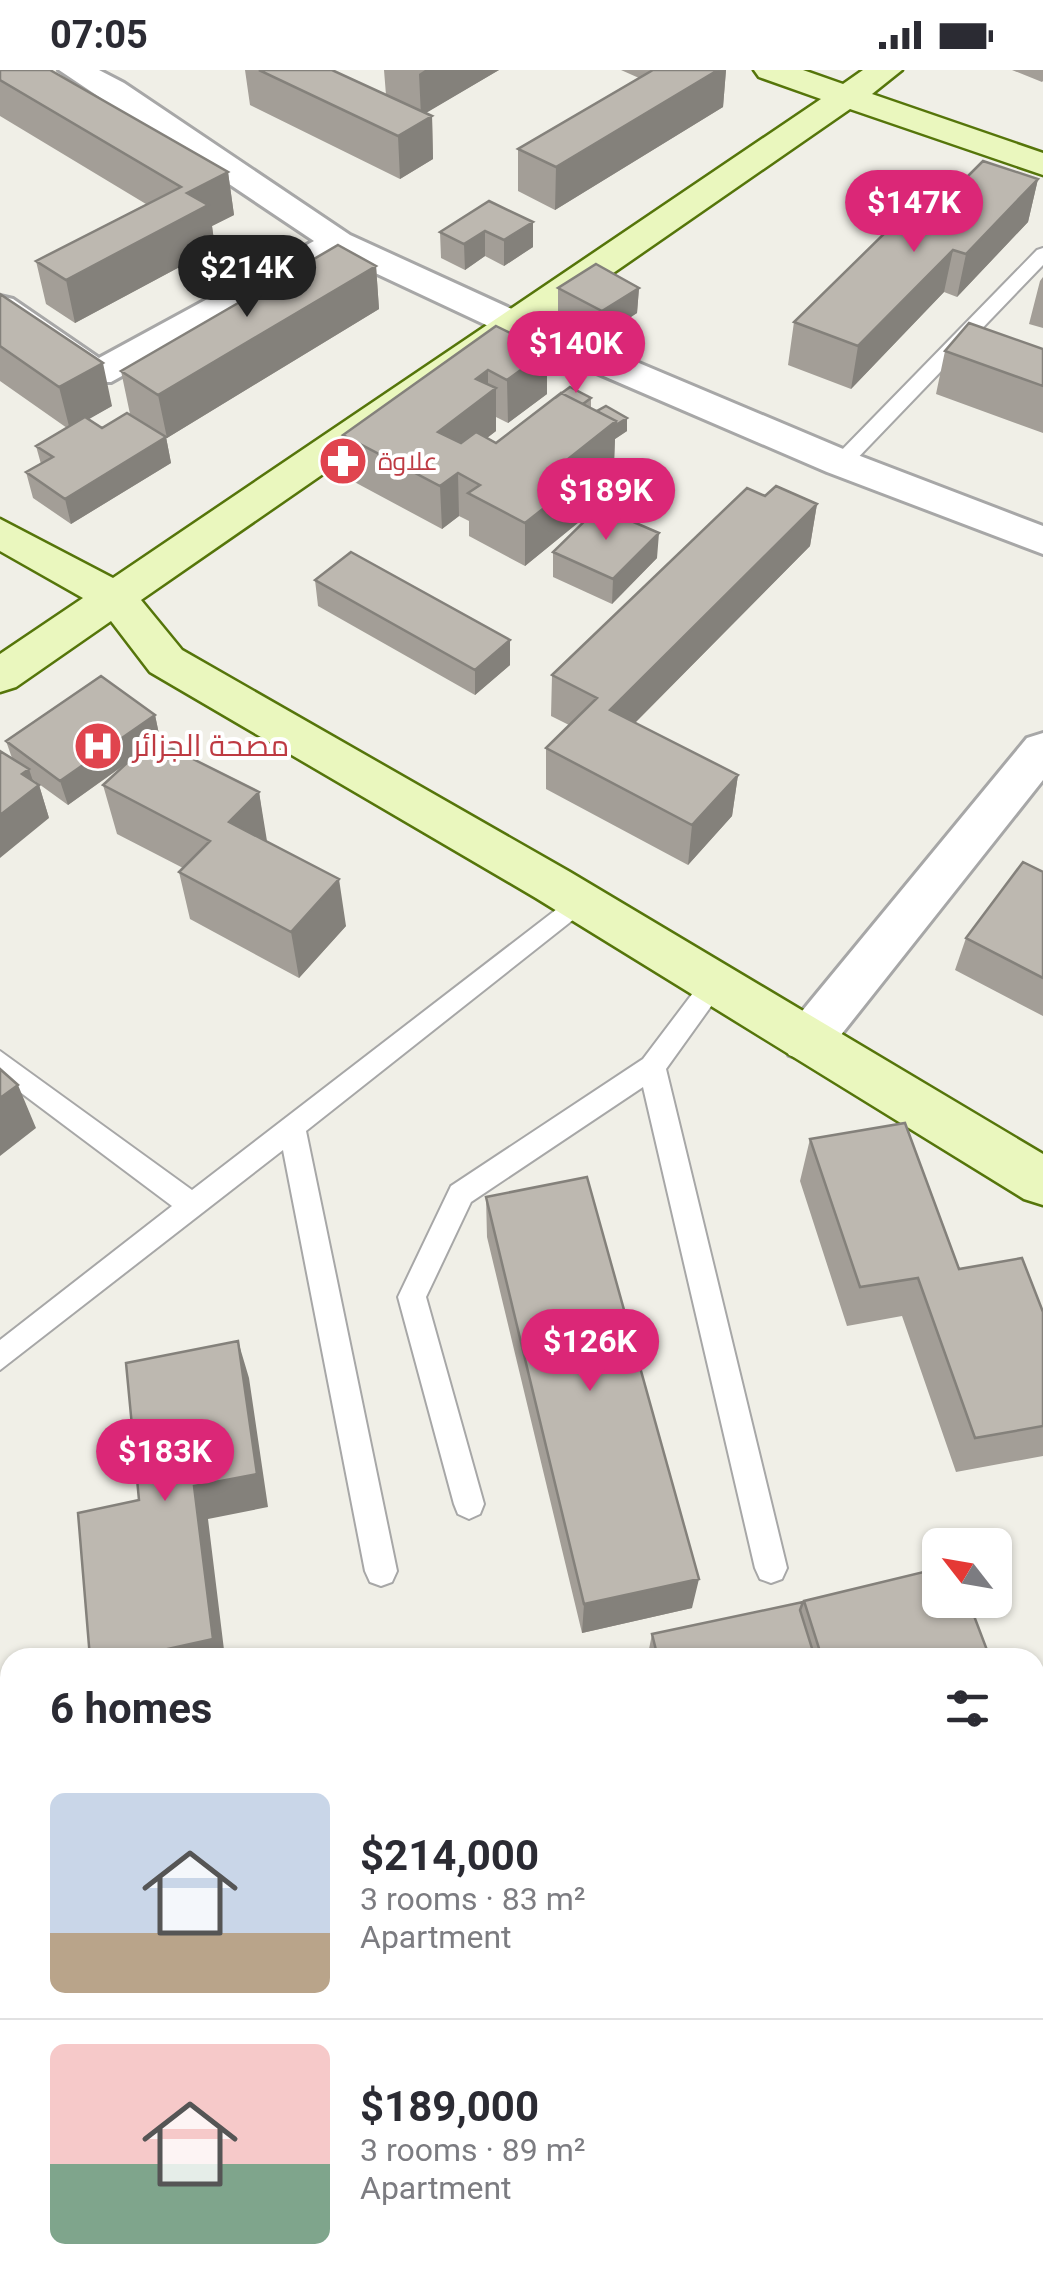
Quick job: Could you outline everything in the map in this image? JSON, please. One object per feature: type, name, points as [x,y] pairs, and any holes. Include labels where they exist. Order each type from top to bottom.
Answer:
[{"type":"street","points":[[75,70],[113,90],[338,242],[512,323],[841,464],[1043,541]]},
{"type":"street","points":[[113,90],[147,70]]},
{"type":"street","points":[[771,70],[869,78],[1006,118]]},
{"type":"street","points":[[869,78],[1043,165]]},
{"type":"street","points":[[0,676],[869,78]]},
{"type":"street","points":[[0,306],[98,374],[338,242]]},
{"type":"street","points":[[0,533],[116,598],[166,662],[579,901],[1043,1182]]},
{"type":"street","points":[[807,1041],[1043,749]]},
{"type":"lane","points":[[841,464],[1043,254]]},
{"type":"lane","points":[[0,1357],[579,901]]},
{"type":"lane","points":[[469,1504],[412,1297],[461,1194],[652,1067],[714,984]]},
{"type":"lane","points":[[0,1062],[193,1206]]},
{"type":"lane","points":[[652,1067],[771,1568]]},
{"type":"lane","points":[[292,1128],[381,1570]]},
{"type":"building","points":[[0,70],[50,70],[228,172],[187,193],[208,205],[66,280],[36,261],[181,187],[0,80]]},
{"type":"building","points":[[259,70],[332,70],[432,116],[398,136]]},
{"type":"building","points":[[653,70],[718,70],[556,167],[518,149]]},
{"type":"building","points":[[983,161],[1038,179],[966,254],[953,250],[858,346],[794,322],[893,225],[912,232]]},
{"type":"building","points":[[489,201],[533,222],[504,240],[485,231],[464,244],[440,232]]},
{"type":"building","points":[[338,245],[376,266],[158,395],[121,371]]},
{"type":"building","points":[[596,264],[639,288],[602,311],[558,288]]},
{"type":"building","points":[[0,294],[103,363],[59,387],[0,346]]},
{"type":"building","points":[[969,323],[1043,349],[1043,386],[945,351]]},
{"type":"building","points":[[496,326],[547,351],[507,380],[488,370],[476,379],[496,388],[438,432],[461,443],[476,432],[496,443],[561,393],[616,421],[568,459],[591,471],[525,523],[468,493],[480,485],[458,473],[440,486],[343,435]]},
{"type":"building","points":[[570,387],[591,398],[583,404],[561,393]]},
{"type":"building","points":[[606,406],[627,418],[616,425],[616,421],[597,411]]},
{"type":"building","points":[[127,413],[166,437],[65,499],[26,472],[53,457],[36,446],[85,417],[102,428]]},
{"type":"building","points":[[776,486],[817,504],[610,710],[738,775],[692,825],[546,748],[597,698],[552,675],[747,488],[765,496]]},
{"type":"building","points":[[599,507],[659,533],[613,579],[553,552]]},
{"type":"building","points":[[351,552],[510,640],[475,670],[315,580]]},
{"type":"building","points":[[101,676],[155,715],[60,781],[6,741]]},
{"type":"building","points":[[153,739],[259,792],[229,822],[339,879],[291,932],[179,872],[210,841],[103,785]]},
{"type":"building","points":[[0,751],[29,769],[22,774],[39,785],[0,815]]},
{"type":"building","points":[[1023,862],[1043,872],[1043,978],[966,938]]},
{"type":"building","points":[[0,1069],[18,1085],[0,1098]]},
{"type":"building","points":[[905,1123],[959,1269],[1022,1258],[1043,1312],[1043,1426],[975,1438],[918,1278],[860,1287],[810,1139]]},
{"type":"building","points":[[587,1177],[699,1579],[584,1604],[486,1197]]},
{"type":"building","points":[[238,1341],[257,1474],[194,1486],[213,1639],[172,1648],[89,1648],[78,1513],[139,1500],[126,1363]]},
{"type":"building","points":[[922,1572],[922,1618],[975,1618],[986,1648],[819,1648],[804,1601]]},
{"type":"building","points":[[803,1602],[800,1610],[812,1648],[656,1648],[652,1634]]},
{"type":"place","name":"علاوة","points":[[343,461]]},
{"type":"place","name":"مصحة الجزائر","points":[[98,746]]}]
